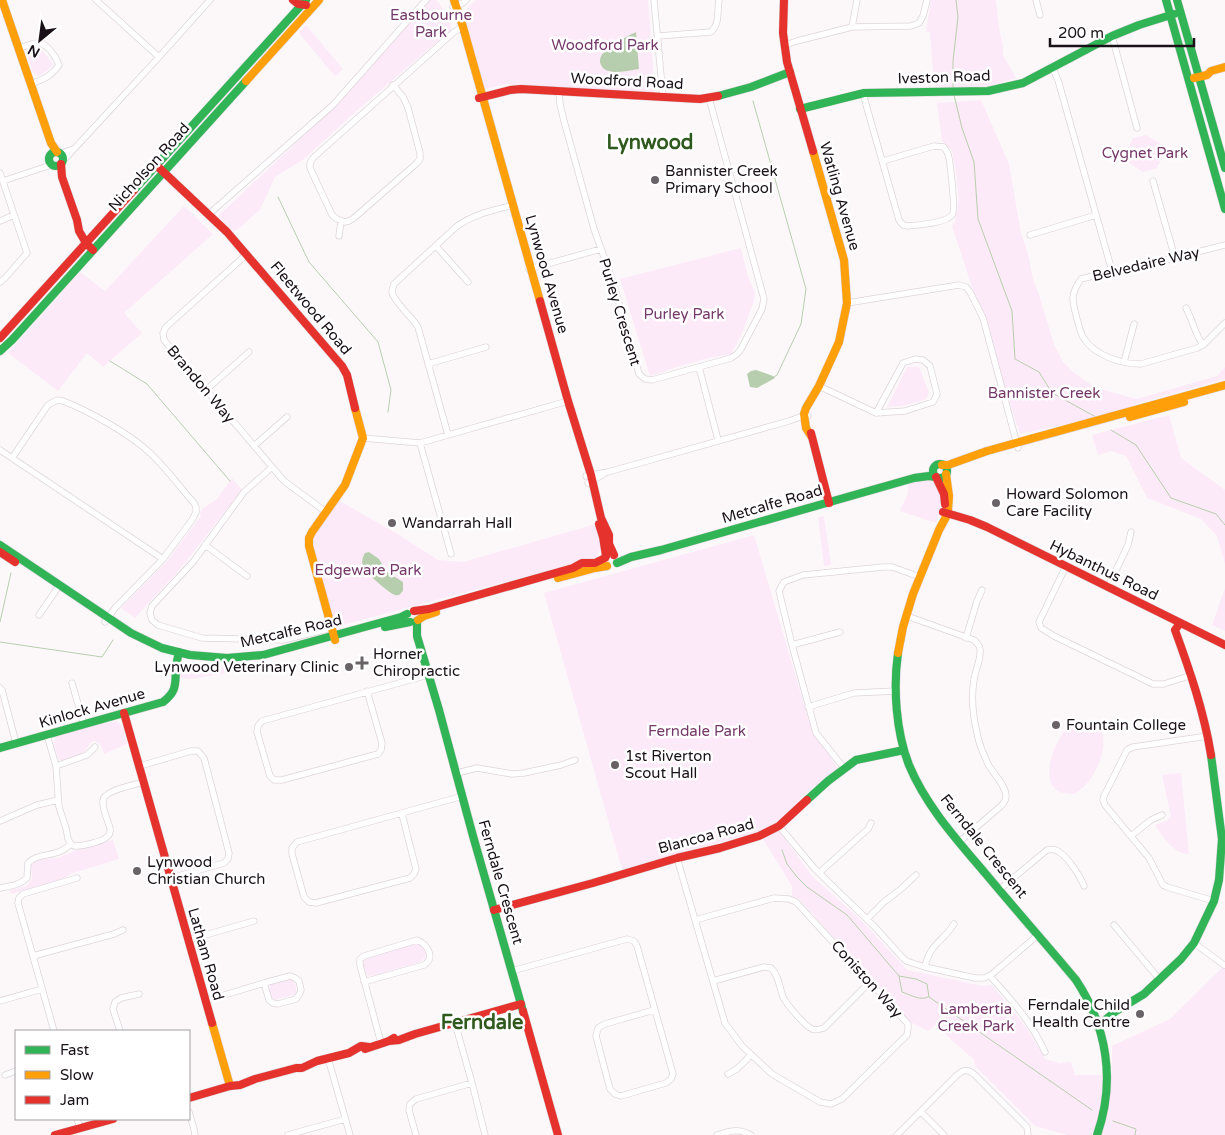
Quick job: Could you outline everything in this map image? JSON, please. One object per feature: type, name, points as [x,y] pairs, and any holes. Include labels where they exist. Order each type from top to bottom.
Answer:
[{"type":"street","points":[[2,0],[77,220],[79,231],[96,247]]},
{"type":"street","points":[[96,0],[159,57]]},
{"type":"street","points":[[3,181],[39,168],[75,148],[210,0]]},
{"type":"street","points":[[293,0],[298,4],[303,2],[306,5],[318,1]]},
{"type":"street","points":[[209,214],[333,105],[426,0]]},
{"type":"street","points":[[453,3],[466,0]]},
{"type":"street","points":[[654,0],[663,97]]},
{"type":"street","points":[[658,36],[711,32],[717,22],[719,0]]},
{"type":"street","name":"Watling Avenue","points":[[784,0],[783,33],[791,75],[844,260],[847,303],[839,342],[814,396],[807,419],[828,500]]},
{"type":"street","points":[[852,27],[857,0]]},
{"type":"street","points":[[785,45],[852,27],[911,26],[919,24],[923,16],[926,0]]},
{"type":"street","points":[[1036,0],[1040,15]]},
{"type":"street","points":[[1166,0],[1225,209]]},
{"type":"street","points":[[1176,0],[1225,168]]},
{"type":"street","name":"Nicholson Road","points":[[0,351],[318,1]]},
{"type":"street","points":[[302,18],[303,2]]},
{"type":"street","name":"Nicholson Road","points":[[0,338],[303,2]]},
{"type":"street","name":"Lynwood Avenue","points":[[453,3],[589,479],[603,537],[611,559]]},
{"type":"street","name":"Iveston Road","points":[[801,110],[810,106],[864,93],[988,91],[1024,83],[1112,36],[1139,25],[1180,13]]},
{"type":"street","points":[[393,85],[403,97],[408,108],[420,159],[354,218],[349,221],[341,221],[332,215],[310,168],[310,162],[314,156],[393,85],[461,27]]},
{"type":"street","points":[[1112,36],[1137,128]]},
{"type":"street","points":[[19,48],[42,43],[57,58],[59,65],[53,73],[31,84]]},
{"type":"street","points":[[1189,77],[1205,70],[1211,71],[1225,67]]},
{"type":"street","points":[[1052,68],[1058,80],[1112,270]]},
{"type":"street","name":"Woodford Road","points":[[481,97],[510,90],[700,99],[771,80],[777,76],[791,75]]},
{"type":"street","name":"Purley Crescent","points":[[559,91],[564,121],[594,229],[613,282],[639,374],[645,379],[652,380],[730,358],[737,354],[762,309],[764,299],[709,98]]},
{"type":"street","points":[[864,93],[899,220],[903,225],[908,226],[943,221],[952,215],[954,210],[952,185],[948,154],[944,147],[934,146],[883,161]]},
{"type":"street","name":"Fleetwood Road","points":[[156,165],[209,214],[247,254],[342,366],[347,375],[362,438]]},
{"type":"street","points":[[0,172],[27,253],[0,282]]},
{"type":"street","points":[[1153,181],[1175,258]]},
{"type":"street","points":[[448,435],[418,327],[415,321],[394,298],[392,288],[394,284],[457,226],[467,219],[475,215],[511,206]]},
{"type":"street","points":[[0,221],[14,215]]},
{"type":"street","points":[[1030,235],[1096,216]]},
{"type":"street","points":[[339,236],[341,221]]},
{"type":"street","name":"Belvedaire Way","points":[[1225,245],[1150,264],[1112,270],[1081,279],[1075,288],[1072,300],[1082,334],[1087,342],[1108,358],[1134,364],[1141,364],[1197,348],[1203,345],[1225,323]]},
{"type":"street","points":[[436,246],[468,282]]},
{"type":"street","points":[[529,269],[601,249]]},
{"type":"street","name":"Brandon Way","points":[[247,254],[166,327],[163,333],[164,340],[285,482],[326,512]]},
{"type":"street","points":[[847,303],[959,285],[966,287],[982,318],[1017,445]]},
{"type":"street","points":[[1186,308],[1197,336],[1203,345]]},
{"type":"street","points":[[1124,362],[1134,324]]},
{"type":"street","points":[[428,364],[486,347]]},
{"type":"street","points":[[206,390],[249,352]]},
{"type":"street","points":[[819,386],[876,413],[905,412],[933,402],[937,394],[930,366],[924,360],[915,359],[903,363],[876,413]]},
{"type":"street","points":[[699,367],[718,440]]},
{"type":"street","name":"Metcalfe Road","points":[[935,474],[941,478],[950,469],[958,465],[1017,445],[1225,385]]},
{"type":"street","name":"Metcalfe Road","points":[[935,474],[936,465],[948,465],[987,451],[1017,445],[1225,391]]},
{"type":"street","points":[[12,458],[48,405],[57,400],[68,403],[107,423],[141,445],[156,459],[194,503],[196,507],[192,520],[163,559],[115,608],[107,620]]},
{"type":"street","points":[[272,468],[244,492],[182,574],[152,606],[150,613],[152,620],[158,625],[202,638],[284,640],[334,635],[309,546],[309,538],[345,485],[362,438],[420,443],[566,401]]},
{"type":"street","points":[[254,446],[287,417]]},
{"type":"street","points":[[589,479],[718,440],[789,421],[807,419]]},
{"type":"street","points":[[420,443],[451,554]]},
{"type":"street","points":[[0,450],[163,559]]},
{"type":"street","points":[[942,465],[945,467],[946,474]]},
{"type":"street","name":"Metcalfe Road","points":[[0,552],[146,646],[216,663],[244,662],[264,660],[334,635],[392,625],[463,602],[586,570],[611,559],[662,550],[828,500],[935,474]]},
{"type":"street","name":"Ferndale Crescent","points":[[935,474],[944,494],[946,510]]},
{"type":"street","name":"Ferndale Crescent","points":[[946,474],[949,493],[946,510],[939,523],[939,530],[907,616],[896,661],[898,721],[904,750],[917,781],[941,818],[959,842],[1076,980],[1098,1020],[1107,1066],[1104,1108],[1096,1135]]},
{"type":"street","name":"Hybanthus Road","points":[[946,510],[964,515],[970,520],[1225,645]]},
{"type":"street","points":[[1108,587],[1128,545],[1131,532]]},
{"type":"street","name":"Metcalfe Road","points":[[0,545],[58,588]]},
{"type":"street","points":[[205,545],[246,576]]},
{"type":"street","points":[[1066,566],[1039,622],[1041,628],[1153,684],[1164,684],[1192,675]]},
{"type":"street","points":[[844,768],[816,733],[779,590],[784,582],[803,575],[882,567],[892,567],[920,578]]},
{"type":"street","points":[[38,615],[58,588]]},
{"type":"street","points":[[966,638],[982,590]]},
{"type":"street","points":[[907,616],[974,640],[979,645],[981,653],[974,681],[972,702],[978,737],[990,766],[1005,790],[1006,800],[959,842]]},
{"type":"street","name":"Ferndale Crescent","points":[[413,618],[558,1135]]},
{"type":"street","points":[[1098,1020],[1144,994],[1181,959],[1194,943],[1204,924],[1214,901],[1219,880],[1222,839],[1220,818],[1208,736],[1192,675],[1176,630],[1183,624]]},
{"type":"street","points":[[792,644],[840,632]]},
{"type":"street","name":"Kinlock Avenue","points":[[0,748],[163,702],[172,696],[176,688],[181,656]]},
{"type":"street","points":[[368,691],[382,743],[378,754],[282,780],[274,780],[270,776],[257,732],[258,726],[262,721],[368,691],[428,675]]},
{"type":"street","points":[[72,683],[84,725]]},
{"type":"street","points":[[0,688],[16,743]]},
{"type":"street","points":[[808,707],[854,693],[896,691]]},
{"type":"street","name":"Latham Road","points":[[124,713],[205,1001],[232,1086]]},
{"type":"street","points":[[47,735],[56,766],[58,800],[62,817],[68,839],[74,846],[106,838],[110,832],[102,801],[104,796],[115,790],[144,782]]},
{"type":"street","points":[[1208,736],[1133,747],[1127,750],[1103,800],[1105,805],[1149,858],[1163,884],[1167,887],[1214,901]]},
{"type":"street","points":[[56,766],[87,755],[95,747]]},
{"type":"street","name":"Blancoa Road","points":[[494,910],[759,836],[780,826],[828,781],[856,760],[904,750]]},
{"type":"street","points":[[140,766],[190,751],[198,751],[204,758],[229,853],[228,859],[224,863],[171,878]]},
{"type":"street","points":[[457,772],[477,768],[512,774],[524,773],[561,766],[575,760]]},
{"type":"street","points":[[402,814],[416,869],[410,878],[316,903],[309,902],[304,897],[292,854],[292,848],[297,842],[463,796]]},
{"type":"street","points":[[0,821],[37,805],[58,800]]},
{"type":"street","points":[[1131,836],[1162,814]]},
{"type":"street","points":[[819,873],[868,829],[872,823]]},
{"type":"street","points":[[780,826],[815,870],[866,920],[876,927],[902,957],[911,963],[975,978],[984,978],[990,976],[1038,934]]},
{"type":"street","points":[[0,888],[23,882],[27,878],[28,863],[32,859],[56,854],[71,844]]},
{"type":"street","points":[[1000,889],[1047,850],[1052,849],[1061,852],[1079,875],[1084,886]]},
{"type":"street","name":"Coniston Way","points":[[677,858],[725,1023],[742,1046],[772,1074],[820,1102],[831,1104],[842,1100],[907,1035],[908,1024],[796,902],[789,899],[774,898],[696,920]]},
{"type":"street","points":[[866,920],[916,875]]},
{"type":"street","points":[[54,1030],[18,903],[22,894],[77,878]]},
{"type":"street","points":[[188,940],[254,920]]},
{"type":"street","points":[[924,967],[930,951],[950,931],[954,924]]},
{"type":"street","points":[[1114,925],[1160,980]]},
{"type":"street","points":[[33,956],[123,930]]},
{"type":"street","points":[[512,971],[627,939],[634,941],[673,1074],[666,1083],[621,1096],[615,1094],[610,1089],[596,1036],[598,1028],[605,1024],[654,1010]]},
{"type":"street","points":[[364,982],[424,965],[430,958],[426,946],[417,940],[364,956],[360,960],[364,982],[385,1042]]},
{"type":"street","points":[[1194,943],[1224,965]]},
{"type":"street","points":[[713,981],[764,967],[771,968],[776,972],[783,996],[791,1010],[811,1028],[818,1030],[824,1028],[870,982]]},
{"type":"street","points":[[205,1001],[290,976],[299,981],[301,990],[296,999],[273,1004],[269,1000],[264,984]]},
{"type":"street","points":[[990,976],[1020,1011],[1045,1052]]},
{"type":"street","points":[[0,1001],[42,989]]},
{"type":"street","points":[[120,1030],[113,1009],[115,1002],[121,998],[138,994]]},
{"type":"street","points":[[190,1098],[296,1068],[302,1068],[317,1061],[349,1052],[356,1053],[385,1042],[395,1042],[408,1036],[521,1004]]},
{"type":"street","points":[[455,1023],[485,1135]]},
{"type":"street","points":[[728,1074],[751,1055]]},
{"type":"street","points":[[328,1058],[350,1135]]},
{"type":"street","points":[[897,1135],[957,1075],[963,1070],[967,1070],[975,1075],[1027,1127],[1028,1135]]},
{"type":"street","points":[[5,1074],[15,1071]]},
{"type":"street","points":[[416,1135],[409,1110],[410,1104],[416,1099],[472,1083]]},
{"type":"street","points":[[921,1112],[944,1135]]},
{"type":"street","points":[[190,1116],[195,1135]]},
{"type":"street","points":[[288,1135],[345,1119]]},
{"type":"street","points":[[78,1120],[80,1128]]},
{"type":"street","points":[[55,1135],[109,1120]]},
{"type":"street","points":[[717,1135],[735,1130],[751,1135]]},
{"type":"green space","name":"Eastbourne Park","points":[[428,0],[436,0],[448,15],[451,30],[353,114],[304,159],[275,177],[260,210],[234,232],[218,216],[347,93]]},
{"type":"green space","name":"Woodford Park","points":[[476,0],[648,0],[655,94],[506,84],[483,90],[462,13]]},
{"type":"green space","points":[[931,0],[996,0],[1003,55],[1016,78],[989,86],[964,88],[934,86],[930,32],[926,32]]},
{"type":"green space","points":[[306,25],[343,69],[335,76],[299,33]]},
{"type":"green space","points":[[38,48],[43,51],[53,64],[47,71],[38,76],[33,73],[28,57],[30,51]]},
{"type":"green space","name":"Bannister Creek","points":[[981,100],[1009,164],[1021,233],[1033,279],[1054,344],[1063,362],[1073,372],[1096,388],[1137,399],[1217,376],[1225,367],[1225,379],[1081,421],[1020,434],[952,226],[955,221],[959,200],[956,172],[952,150],[942,141],[937,103]]},
{"type":"green space","name":"Cygnet Park","points":[[1146,135],[1167,147],[1157,168],[1143,172],[1123,159],[1133,138]]},
{"type":"green space","points":[[184,206],[213,234],[124,313],[142,333],[103,367],[87,353],[58,391],[8,353],[80,272],[105,291]]},
{"type":"green space","name":"Purley Park","points":[[741,248],[748,276],[755,293],[754,301],[741,336],[731,354],[700,360],[650,376],[620,279]]},
{"type":"green space","points":[[907,367],[919,367],[929,392],[926,399],[903,406],[887,407]]},
{"type":"green space","name":"Bannister Creek","points":[[1169,415],[1181,458],[1225,490],[1225,564],[1217,536],[1201,519],[1147,498],[1126,456],[1111,451],[1098,455],[1092,435]]},
{"type":"green space","points":[[232,478],[242,490],[180,569],[135,618],[121,608],[167,561],[201,516],[200,513],[203,508],[216,500]]},
{"type":"green space","points":[[925,479],[933,480],[941,492],[940,508],[936,523],[900,511],[908,492],[908,484]]},
{"type":"green space","name":"Edgeware Park","points":[[338,500],[396,533],[438,560],[463,562],[596,524],[600,551],[595,558],[335,627],[312,547],[312,538]]},
{"type":"green space","points":[[824,516],[831,565],[824,566],[818,517]]},
{"type":"green space","name":"Ferndale Park","points":[[754,535],[811,728],[838,768],[803,796],[783,819],[759,832],[710,845],[623,873],[544,593]]},
{"type":"green space","points":[[1225,588],[1225,631],[1212,625]]},
{"type":"green space","points":[[183,665],[231,667],[232,672],[192,679],[180,678]]},
{"type":"green space","points":[[116,721],[122,725],[127,744],[104,754],[100,744],[94,741],[90,743],[84,752],[63,761],[58,759],[54,743],[58,735]]},
{"type":"green space","points":[[1084,721],[1095,724],[1101,731],[1104,740],[1103,751],[1094,774],[1080,790],[1072,794],[1060,792],[1052,785],[1049,770],[1057,743],[1067,728],[1074,723]]},
{"type":"green space","points":[[1181,773],[1189,854],[1174,848],[1155,825],[1166,821],[1171,816],[1162,775]]},
{"type":"green space","name":"Lambertia Creek Park","points":[[772,830],[780,832],[812,876],[862,921],[907,970],[983,986],[992,985],[1026,1027],[1045,1059],[1059,1063],[1071,1062],[1075,1075],[1112,1075],[1112,1046],[1170,1019],[1223,967],[1225,968],[1225,1135],[1068,1135],[1035,1126],[975,1066],[974,1060],[935,1025],[928,1031],[910,1022],[799,899],[792,896],[792,886],[761,836]]},
{"type":"green space","points":[[113,840],[119,859],[73,873],[63,879],[11,894],[10,890],[27,886],[32,879],[31,866],[34,862],[58,858],[76,850]]},
{"type":"green space","points":[[416,944],[422,946],[426,956],[420,962],[375,975],[367,975],[363,964],[364,959]]},
{"type":"green space","points":[[292,978],[296,986],[296,994],[274,1000],[269,993],[270,985]]},
{"type":"shaded area","points":[[636,32],[639,69],[615,72],[603,68],[600,60],[606,50]]},
{"type":"shaded area","points":[[756,370],[775,378],[757,388],[750,387],[747,374]]},
{"type":"shaded area","points":[[369,552],[379,559],[387,572],[403,582],[403,591],[399,595],[388,591],[366,571],[362,564],[365,553]]},
{"type":"waterway","name":"Bannister Creek","points":[[953,89],[953,61],[958,17],[956,0]]},
{"type":"waterway","name":"Bannister Creek","points":[[954,95],[962,128],[974,162],[978,219],[1012,311],[1015,359],[1039,372],[1052,393],[1096,417]]},
{"type":"waterway","points":[[753,101],[806,289],[801,324],[777,375],[774,377]]},
{"type":"waterway","points":[[278,197],[309,262],[378,342],[391,390],[388,412]]},
{"type":"waterway","points":[[110,361],[147,384],[230,481]]},
{"type":"waterway","name":"Bannister Creek","points":[[1111,430],[1136,445],[1171,498],[1216,514],[1225,525]]},
{"type":"waterway","points":[[0,622],[11,573]]},
{"type":"waterway","points":[[0,642],[102,657],[113,640]]},
{"type":"waterway","points":[[782,850],[787,864],[797,877],[807,887],[847,915],[899,976],[916,979],[927,984],[929,997]]},
{"type":"waterway","points":[[899,976],[902,992],[919,998],[928,997]]},
{"type":"waterway","points":[[929,997],[1092,1110]]},
{"type":"waterway","points":[[1113,1121],[1136,1129],[1135,1135]]},
{"type":"traffic: fast","points":[[134,190],[306,0]]},
{"type":"traffic: fast","points":[[1166,0],[1225,209]]},
{"type":"traffic: fast","points":[[1177,0],[1225,168]]},
{"type":"traffic: fast","points":[[800,109],[864,93],[988,91],[1023,83],[1112,36],[1174,14]]},
{"type":"traffic: fast","points":[[718,96],[751,87],[790,72]]},
{"type":"traffic: fast","points":[[0,351],[246,81]]},
{"type":"traffic: fast","points":[[56,152],[61,154],[63,159],[61,164],[56,166],[51,164],[49,159],[51,154],[56,152]]},
{"type":"traffic: fast","points":[[940,464],[945,466],[947,471],[945,476],[940,478],[935,476],[933,471],[935,466],[940,464]]},
{"type":"traffic: fast","points":[[617,563],[631,557],[914,478],[935,477]]},
{"type":"traffic: fast","points":[[0,545],[131,633],[162,648],[190,655],[227,658],[263,655],[407,614]]},
{"type":"traffic: fast","points":[[417,621],[417,636],[523,1011]]},
{"type":"traffic: fast","points":[[385,627],[410,622]]},
{"type":"traffic: fast","points":[[0,748],[163,702],[173,691],[179,652]]},
{"type":"traffic: fast","points":[[898,653],[896,681],[898,724],[909,765],[924,795],[953,835],[1076,980],[1095,1016],[1101,1035],[1107,1075],[1103,1115],[1097,1135]]},
{"type":"traffic: fast","points":[[807,800],[856,760],[904,750]]},
{"type":"traffic: fast","points":[[1099,1023],[1144,994],[1181,959],[1194,943],[1214,901],[1219,880],[1222,839],[1211,755]]},
{"type":"traffic: slow","points":[[2,0],[51,143],[57,152]]},
{"type":"traffic: slow","points":[[246,81],[319,0]]},
{"type":"traffic: slow","points":[[454,0],[540,301]]},
{"type":"traffic: slow","points":[[1194,78],[1207,75],[1211,71],[1225,67]]},
{"type":"traffic: slow","points":[[811,436],[806,428],[804,414],[839,342],[847,303],[844,260],[813,151]]},
{"type":"traffic: slow","points":[[942,465],[948,465],[987,451],[1225,385]]},
{"type":"traffic: slow","points":[[1130,417],[1184,402]]},
{"type":"traffic: slow","points":[[335,640],[309,546],[309,538],[345,485],[363,438],[355,408]]},
{"type":"traffic: slow","points":[[898,653],[903,627],[913,594],[948,510],[949,496],[946,474]]},
{"type":"traffic: slow","points":[[558,578],[607,566]]},
{"type":"traffic: slow","points":[[418,620],[436,612]]},
{"type":"traffic: slow","points":[[212,1023],[230,1086]]},
{"type":"traffic: jam","points":[[293,0],[298,4],[306,5]]},
{"type":"traffic: jam","points":[[784,0],[783,33],[787,62],[813,151]]},
{"type":"traffic: jam","points":[[479,98],[521,89],[700,99],[718,96]]},
{"type":"traffic: jam","points":[[61,164],[62,177],[79,231],[93,250]]},
{"type":"traffic: jam","points":[[156,165],[227,232],[342,366],[347,375],[355,408]]},
{"type":"traffic: jam","points":[[0,338],[134,190]]},
{"type":"traffic: jam","points":[[540,301],[591,475],[601,518],[609,535],[609,544],[614,555]]},
{"type":"traffic: jam","points":[[811,433],[829,503]]},
{"type":"traffic: jam","points":[[936,477],[944,494],[945,504]]},
{"type":"traffic: jam","points":[[943,512],[987,527],[1225,645]]},
{"type":"traffic: jam","points":[[599,524],[606,556]]},
{"type":"traffic: jam","points":[[0,552],[15,562]]},
{"type":"traffic: jam","points":[[414,611],[429,609],[573,568],[582,563],[595,563],[605,558]]},
{"type":"traffic: jam","points":[[1180,623],[1175,630],[1205,723],[1211,755]]},
{"type":"traffic: jam","points":[[124,713],[212,1023]]},
{"type":"traffic: jam","points":[[494,910],[759,836],[779,826],[807,800]]},
{"type":"traffic: jam","points":[[389,1041],[399,1040],[521,1004]]},
{"type":"traffic: jam","points":[[523,1011],[558,1135]]},
{"type":"traffic: jam","points":[[365,1049],[394,1038]]},
{"type":"traffic: jam","points":[[190,1098],[296,1068],[302,1068],[317,1061],[349,1053],[361,1046],[369,1047]]},
{"type":"traffic: jam","points":[[55,1135],[109,1120]]},
{"type":"place","name":"Bannister Creek Primary School","points":[[655,180]]},
{"type":"place","name":"Howard Solomon Care Facility","points":[[996,503]]},
{"type":"place","name":"Wandarrah Hall","points":[[392,523]]},
{"type":"place","name":"Horner Chiropractic","points":[[362,663]]},
{"type":"place","name":"Lynwood Veterinary Clinic","points":[[349,667]]},
{"type":"place","name":"Fountain College","points":[[1056,725]]},
{"type":"place","name":"1st Riverton Scout Hall","points":[[615,765]]},
{"type":"place","name":"Lynwood Christian Church","points":[[137,871]]},
{"type":"place","name":"Ferndale Child Health Centre","points":[[1140,1014]]},
{"type":"district","name":"Lynwood","points":[[650,142]]},
{"type":"district","name":"Ferndale","points":[[482,1022]]}]
